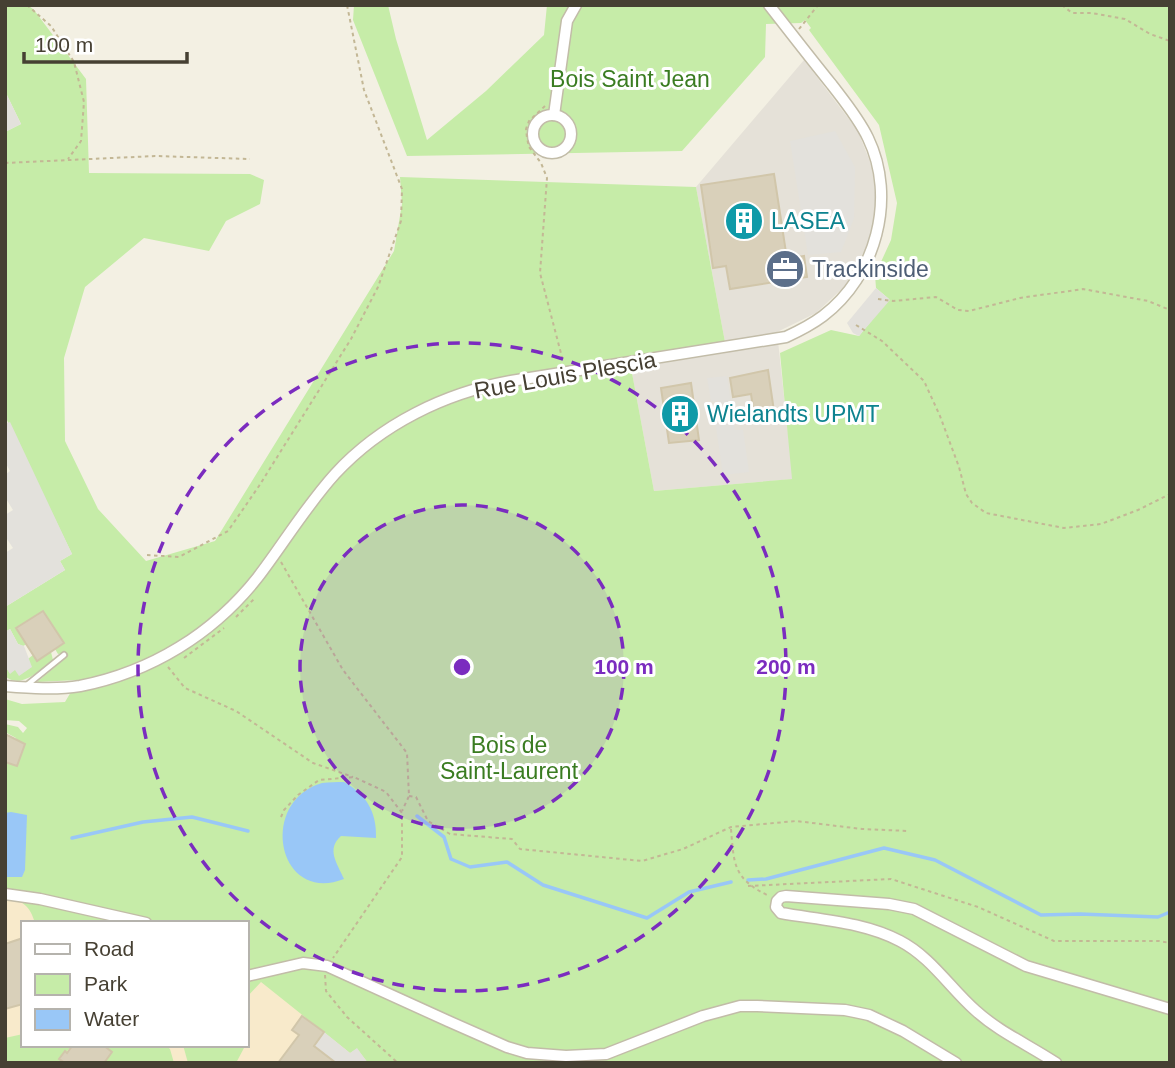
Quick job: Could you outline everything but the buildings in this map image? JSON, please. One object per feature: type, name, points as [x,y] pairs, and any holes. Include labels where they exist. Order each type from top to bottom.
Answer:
[{"type":"street","points":[[554,115],[567,21],[576,5]]},
{"type":"street","name":"Rue Louis Plescia","points":[[5,687],[79,686],[132,671],[177,650],[211,626],[241,597],[336,473],[368,444],[398,423],[437,403],[472,390],[566,372],[786,337],[824,315],[845,296],[860,275],[874,243],[880,218],[878,168],[870,141],[858,120],[769,5]]},
{"type":"street","points":[[554,115],[565,119],[569,124],[571,137],[565,149],[546,152],[536,145],[533,130],[542,117],[554,115]]},
{"type":"street","points":[[5,894],[40,899],[137,921]]},
{"type":"street","points":[[1056,1063],[974,1009],[917,952],[902,942],[864,927],[781,913],[776,907],[777,901],[786,896],[889,904],[914,909],[1026,966],[1170,1009]]},
{"type":"street","points":[[248,976],[303,963],[327,965],[448,1021],[527,1053],[566,1056],[606,1054],[703,1016],[732,1008],[757,1006],[845,1010],[869,1015],[903,1031],[956,1063]]},
{"type":"lane","points":[[24,688],[62,658],[54,652]]},
{"type":"path","points":[[27,5],[51,26],[74,62],[84,102],[81,141],[68,159]]},
{"type":"path","points":[[147,555],[178,557],[228,531],[260,486],[326,375],[351,339],[378,288],[401,221],[402,189],[364,90],[347,5]]},
{"type":"path","points":[[793,36],[818,5]]},
{"type":"path","points":[[1062,5],[1072,13],[1125,19],[1150,34],[1170,41]]},
{"type":"path","points":[[547,104],[533,115],[526,129],[529,147],[541,163],[547,178],[540,273],[566,372]]},
{"type":"path","points":[[5,163],[155,156],[250,159]]},
{"type":"path","points":[[878,299],[893,301],[936,297],[958,310],[969,311],[1020,298],[1083,289],[1148,301],[1170,310]]},
{"type":"path","points":[[856,325],[882,341],[924,381],[954,454],[966,494],[972,503],[986,513],[1064,528],[1101,524],[1170,494]]},
{"type":"path","points":[[275,552],[343,670],[407,753],[408,796],[402,813],[402,857],[327,965],[324,981],[326,991],[347,1017],[398,1063]]},
{"type":"path","points":[[168,666],[185,688],[236,711],[313,763],[354,777],[386,792],[402,813]]},
{"type":"path","points":[[281,817],[298,795],[318,780],[354,777]]},
{"type":"path","points":[[408,796],[416,797],[428,821],[450,834],[512,839],[520,849],[642,861],[683,849],[731,827],[796,821],[908,831]]},
{"type":"path","points":[[731,827],[734,866],[748,886],[777,901]]},
{"type":"path","points":[[748,886],[891,879],[978,907],[1054,940],[1170,943]]},
{"type":"shaded area","points":[[804,60],[858,131],[872,167],[876,201],[867,246],[845,286],[816,313],[777,332],[793,479],[654,491],[631,368],[725,353],[696,187]]},
{"type":"shaded area","points":[[5,91],[21,124],[5,132]]},
{"type":"shaded area","points":[[835,131],[855,167],[854,218],[841,252],[808,255],[790,141]]},
{"type":"shaded area","points":[[876,288],[890,300],[859,336],[853,333],[847,323]]},
{"type":"shaded area","points":[[727,376],[735,430],[743,430],[749,472],[723,475],[713,407],[719,406],[718,401],[711,401],[707,378]]},
{"type":"shaded area","points":[[10,422],[72,554],[60,561],[65,570],[5,607],[5,553],[13,548],[5,536],[5,515],[13,510],[5,497],[5,475],[10,471],[5,462],[5,424]]},
{"type":"shaded area","points":[[10,629],[18,644],[24,646],[32,667],[19,676],[15,670],[10,674],[5,666],[5,632]]},
{"type":"shaded area","points":[[5,898],[28,901],[89,921],[21,921],[21,1047],[248,1047],[248,974],[297,982],[384,1063],[5,1063]]},
{"type":"shaded area","points":[[324,1032],[350,1053],[357,1048],[368,1063],[336,1063],[314,1046]]},
{"type":"green space","name":"Bois de Saint-Laurent","points":[[5,5],[28,5],[86,79],[89,173],[250,174],[264,180],[260,204],[226,221],[209,251],[144,238],[85,287],[64,358],[65,441],[98,509],[146,561],[215,541],[394,251],[402,204],[400,177],[696,187],[725,342],[629,357],[654,491],[792,479],[780,353],[831,330],[859,336],[889,299],[876,288],[875,275],[891,240],[897,203],[879,125],[809,30],[811,28],[805,20],[801,23],[766,24],[765,57],[682,151],[407,156],[353,20],[354,5],[388,5],[427,140],[486,91],[544,35],[547,5],[1170,5],[1170,1063],[368,1063],[357,1049],[350,1053],[261,982],[248,996],[248,921],[34,921],[25,905],[5,898],[5,765],[7,763],[17,766],[20,758],[16,738],[5,732],[5,724],[18,727],[23,733],[27,728],[19,721],[5,720],[5,699],[22,704],[65,702],[78,680],[37,682],[67,657],[64,653],[58,654],[55,649],[64,643],[23,646],[18,644],[10,629],[5,632],[5,607],[65,570],[60,561],[72,554],[5,416],[5,132],[21,124],[5,91]]},
{"type":"green space","points":[[51,652],[53,660],[30,677],[17,681],[5,676],[5,666],[10,673],[33,655]]},
{"type":"green space","points":[[21,1034],[21,1047],[71,1047],[60,1058],[63,1063],[5,1063],[5,1038]]},
{"type":"green space","points":[[106,1047],[168,1047],[174,1063],[104,1063],[112,1052]]},
{"type":"green space","points":[[184,1047],[244,1048],[236,1063],[188,1063]]},
{"type":"water","points":[[344,782],[358,792],[369,805],[375,820],[376,838],[341,836],[337,841],[334,856],[344,879],[321,883],[303,878],[291,865],[284,848],[283,828],[289,809],[302,793],[322,783]]},
{"type":"water","points":[[5,813],[27,815],[25,870],[22,877],[5,877]]},
{"type":"waterway","points":[[417,816],[444,837],[451,859],[470,867],[507,862],[543,885],[647,918],[689,892],[731,882]]},
{"type":"waterway","points":[[72,838],[143,822],[192,817],[248,831]]},
{"type":"waterway","points":[[748,880],[766,879],[884,848],[935,860],[1041,915],[1158,917],[1170,912]]},
{"type":"place","name":"LASEA","points":[[744,221]]},
{"type":"place","name":"Trackinside","points":[[785,269]]},
{"type":"place","name":"Wielandts UPMT","points":[[680,414]]},
{"type":"park label","name":"Bois Saint Jean","points":[[630,79]]}]
